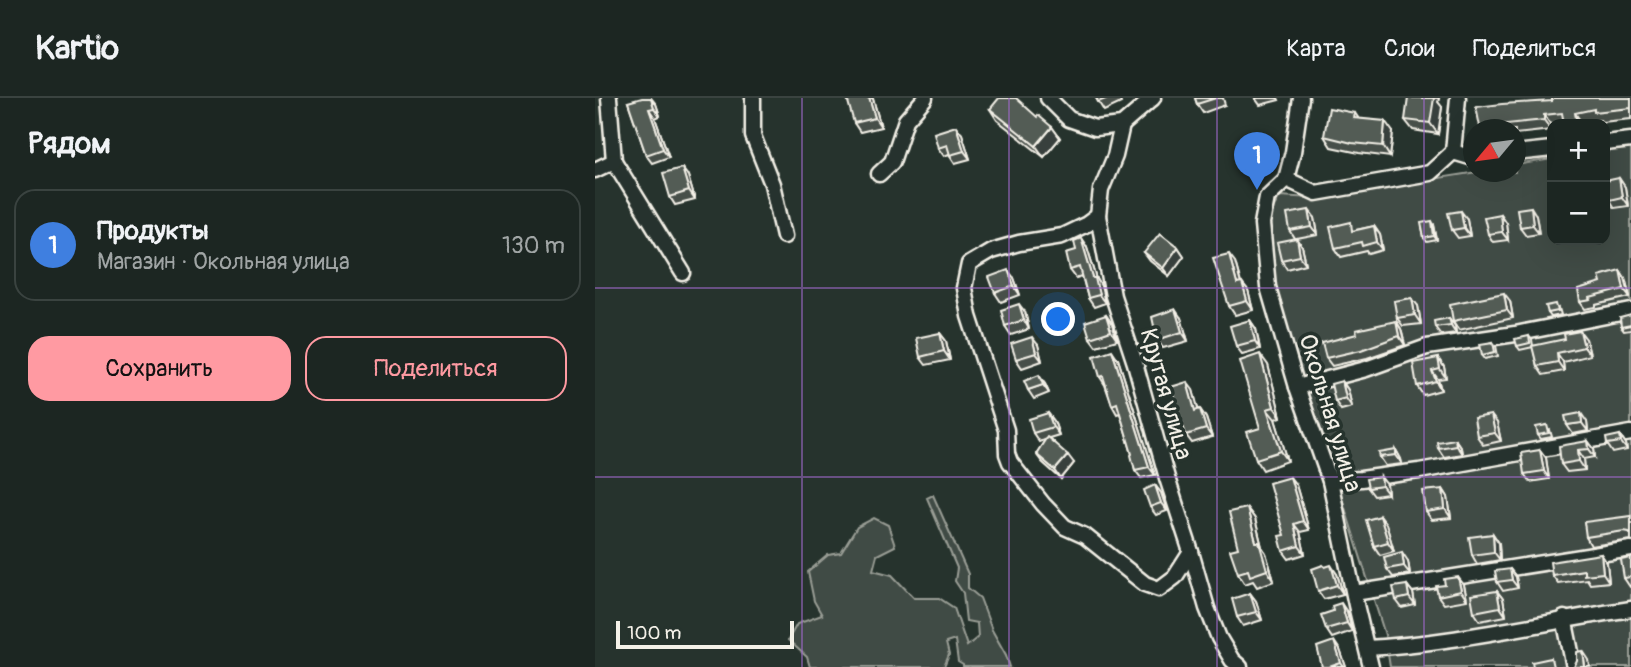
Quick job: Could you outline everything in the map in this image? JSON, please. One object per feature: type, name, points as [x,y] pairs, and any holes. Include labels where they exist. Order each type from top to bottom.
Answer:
[{"type":"street","points":[[609,98],[614,162],[683,272]]},
{"type":"street","points":[[753,98],[753,136],[772,184],[784,236]]},
{"type":"street","points":[[879,174],[892,162],[907,120],[925,98]]},
{"type":"street","points":[[1048,98],[1069,119],[1095,128],[1122,125],[1153,98]]},
{"type":"street","points":[[1301,98],[1286,180],[1316,193],[1430,173],[1453,152],[1458,98]]},
{"type":"street","name":"Крутая улица","points":[[1122,125],[1115,156],[1101,190],[1098,216],[1113,296],[1207,608],[1219,638],[1232,660],[1240,667]]},
{"type":"street","points":[[1610,142],[1631,140]]},
{"type":"street","points":[[1526,152],[1547,150]]},
{"type":"street","points":[[1453,152],[1463,155]]},
{"type":"street","points":[[595,170],[614,162]]},
{"type":"street","name":"Окольная улица","points":[[1286,180],[1267,197],[1262,223],[1268,288],[1297,387],[1330,481],[1371,667]]},
{"type":"street","points":[[1098,216],[1062,236],[991,251],[969,264],[964,288],[969,316],[1006,430],[1007,454],[1010,462],[1043,504],[1065,527],[1086,536],[1146,584],[1159,589],[1175,577],[1191,551]]},
{"type":"street","points":[[1297,387],[1366,369],[1427,347],[1631,312]]},
{"type":"street","points":[[1330,481],[1419,471],[1631,433]]},
{"type":"street","points":[[1354,593],[1631,549]]},
{"type":"street","points":[[1367,648],[1411,645],[1631,609]]},
{"type":"street","points":[[1564,618],[1574,667]]},
{"type":"shaded area","points":[[1631,147],[1631,667],[1390,667],[1385,635],[1334,473],[1279,316],[1266,221],[1280,196],[1312,198],[1463,174],[1463,182],[1526,182],[1526,163],[1547,160],[1547,245],[1610,245],[1610,150]]},
{"type":"shaded area","points":[[933,495],[968,574],[968,588],[980,598],[1010,667],[963,667],[958,662],[955,640],[946,643],[949,655],[944,667],[810,667],[807,657],[788,640],[797,624],[822,615],[814,601],[808,572],[828,555],[841,553],[857,527],[874,518],[888,525],[895,546],[877,555],[873,570],[892,575],[914,598],[939,598],[954,608],[967,646],[978,637],[977,623],[966,621],[963,593],[955,581],[957,568],[927,498]]},
{"type":"building","points":[[651,98],[654,108],[649,109],[663,149],[646,155],[628,102]]},
{"type":"building","points":[[847,98],[869,98],[875,118],[854,123]]},
{"type":"building","points":[[999,98],[1016,98],[1052,127],[1036,146],[990,109]]},
{"type":"building","points":[[1195,98],[1216,98],[1197,104]]},
{"type":"building","points":[[1408,98],[1434,98],[1430,123],[1405,120]]},
{"type":"building","points":[[1552,98],[1631,98],[1631,108],[1594,112],[1594,109],[1575,113],[1576,119],[1563,119],[1562,113],[1544,115],[1544,120],[1526,122],[1526,119],[1478,119],[1476,107],[1552,101]]},
{"type":"building","points":[[1329,108],[1355,113],[1354,118],[1385,121],[1383,146],[1352,143],[1324,136]]},
{"type":"building","points":[[956,126],[964,151],[950,155],[947,145],[938,148],[934,133]]},
{"type":"building","points":[[682,168],[689,191],[670,197],[663,173]]},
{"type":"building","points":[[1619,178],[1622,197],[1610,200],[1610,180]]},
{"type":"building","points":[[1531,207],[1533,225],[1520,227],[1517,209]]},
{"type":"building","points":[[1309,210],[1312,227],[1290,231],[1287,214]]},
{"type":"building","points":[[1461,211],[1464,228],[1452,230],[1448,213]]},
{"type":"building","points":[[1500,214],[1502,232],[1488,234],[1484,217]]},
{"type":"building","points":[[1432,221],[1434,236],[1424,238],[1421,223]]},
{"type":"building","points":[[1351,222],[1352,231],[1374,226],[1377,242],[1363,246],[1362,242],[1335,248],[1330,227]]},
{"type":"building","points":[[1160,233],[1178,247],[1163,268],[1144,253]]},
{"type":"building","points":[[1081,238],[1099,295],[1088,298],[1080,267],[1070,270],[1066,253],[1076,250],[1074,241]]},
{"type":"building","points":[[1297,239],[1300,256],[1281,260],[1277,243]]},
{"type":"building","points":[[1229,254],[1237,284],[1242,283],[1247,301],[1229,306],[1213,258]]},
{"type":"building","points":[[1008,270],[1014,286],[995,293],[989,277]]},
{"type":"building","points":[[1620,270],[1624,289],[1580,302],[1578,290],[1601,283],[1599,276]]},
{"type":"building","points":[[1504,293],[1507,310],[1453,321],[1450,304]]},
{"type":"building","points":[[1412,298],[1415,315],[1397,318],[1394,301]]},
{"type":"building","points":[[1019,304],[1024,320],[1005,326],[1001,310]]},
{"type":"building","points":[[1556,304],[1558,311],[1548,313],[1546,306]]},
{"type":"building","points":[[1175,309],[1182,332],[1157,340],[1152,317]]},
{"type":"building","points":[[1106,315],[1111,331],[1090,338],[1085,322]]},
{"type":"building","points":[[1631,315],[1631,325],[1621,327],[1620,318]]},
{"type":"building","points":[[1449,318],[1451,325],[1435,327],[1434,321]]},
{"type":"building","points":[[1250,320],[1255,341],[1236,346],[1230,326]]},
{"type":"building","points":[[1396,321],[1399,336],[1361,350],[1326,358],[1322,343],[1357,334],[1356,330]]},
{"type":"building","points":[[1580,331],[1584,347],[1557,353],[1558,362],[1537,366],[1532,346],[1565,339],[1564,334]]},
{"type":"building","points":[[940,333],[944,351],[920,357],[916,338]]},
{"type":"building","points":[[1529,336],[1530,343],[1517,346],[1515,339]]},
{"type":"building","points":[[1032,337],[1036,353],[1016,359],[1011,344]]},
{"type":"building","points":[[1493,342],[1495,352],[1482,355],[1480,344]]},
{"type":"building","points":[[1112,350],[1149,467],[1135,470],[1117,403],[1112,405],[1103,376],[1100,377],[1094,356]]},
{"type":"building","points":[[1260,354],[1274,407],[1267,409],[1281,451],[1256,459],[1247,432],[1260,428],[1240,361]]},
{"type":"building","points":[[1438,358],[1440,369],[1432,371],[1436,381],[1417,386],[1413,363]]},
{"type":"building","points":[[1039,375],[1043,385],[1028,390],[1024,381]]},
{"type":"building","points":[[1342,381],[1346,398],[1335,401],[1331,384]]},
{"type":"building","points":[[1187,382],[1195,411],[1200,409],[1206,429],[1186,435],[1171,387]]},
{"type":"building","points":[[1048,413],[1053,427],[1033,433],[1029,419]]},
{"type":"building","points":[[1581,413],[1582,423],[1567,425],[1565,416]]},
{"type":"building","points":[[1491,415],[1495,433],[1477,436],[1474,418]]},
{"type":"building","points":[[1547,425],[1549,433],[1538,435],[1536,427]]},
{"type":"building","points":[[1620,435],[1621,442],[1607,444],[1606,438]]},
{"type":"building","points":[[1047,437],[1068,455],[1055,470],[1036,454]]},
{"type":"building","points":[[1455,439],[1456,445],[1438,448],[1437,442]]},
{"type":"building","points":[[1588,441],[1589,449],[1578,450],[1579,461],[1561,464],[1559,446]]},
{"type":"building","points":[[1396,450],[1396,455],[1380,457],[1379,453]]},
{"type":"building","points":[[1540,450],[1544,471],[1524,474],[1521,453]]},
{"type":"building","points":[[1290,477],[1303,521],[1294,524],[1299,546],[1283,551],[1279,536],[1284,535],[1269,483]]},
{"type":"building","points":[[1381,477],[1382,486],[1368,488],[1366,479]]},
{"type":"building","points":[[1155,485],[1161,503],[1150,507],[1144,490]]},
{"type":"building","points":[[1443,489],[1445,509],[1426,512],[1423,491]]},
{"type":"building","points":[[1247,508],[1267,570],[1250,576],[1248,570],[1238,573],[1230,550],[1238,548],[1229,512]]},
{"type":"building","points":[[1380,516],[1388,542],[1374,546],[1366,520]]},
{"type":"building","points":[[1631,516],[1631,534],[1624,531],[1586,537],[1584,522]]},
{"type":"building","points":[[1493,534],[1494,552],[1472,555],[1469,537]]},
{"type":"building","points":[[1402,552],[1404,566],[1387,569],[1384,557]]},
{"type":"building","points":[[1601,554],[1603,573],[1584,575],[1584,570],[1552,575],[1550,562]]},
{"type":"building","points":[[1631,558],[1631,577],[1624,578],[1621,560]]},
{"type":"building","points":[[1331,565],[1337,585],[1318,591],[1312,569]]},
{"type":"building","points":[[1510,569],[1512,580],[1497,582],[1495,571]]},
{"type":"building","points":[[1458,577],[1461,591],[1438,596],[1436,586],[1445,585],[1444,579]]},
{"type":"building","points":[[1407,585],[1409,597],[1396,600],[1393,587]]},
{"type":"building","points":[[1497,591],[1500,607],[1474,612],[1471,595]]},
{"type":"building","points":[[1250,593],[1256,612],[1237,617],[1232,599]]},
{"type":"building","points":[[1341,603],[1347,623],[1326,629],[1321,615],[1333,611],[1332,606]]},
{"type":"building","points":[[1334,641],[1341,663],[1322,667],[1317,647]]},
{"type":"building","points":[[1583,651],[1585,667],[1574,667],[1577,652]]},
{"type":"building","points":[[1551,658],[1553,667],[1533,667],[1532,662]]},
{"type":"place","name":"Продукты","points":[[1257,190]]}]
